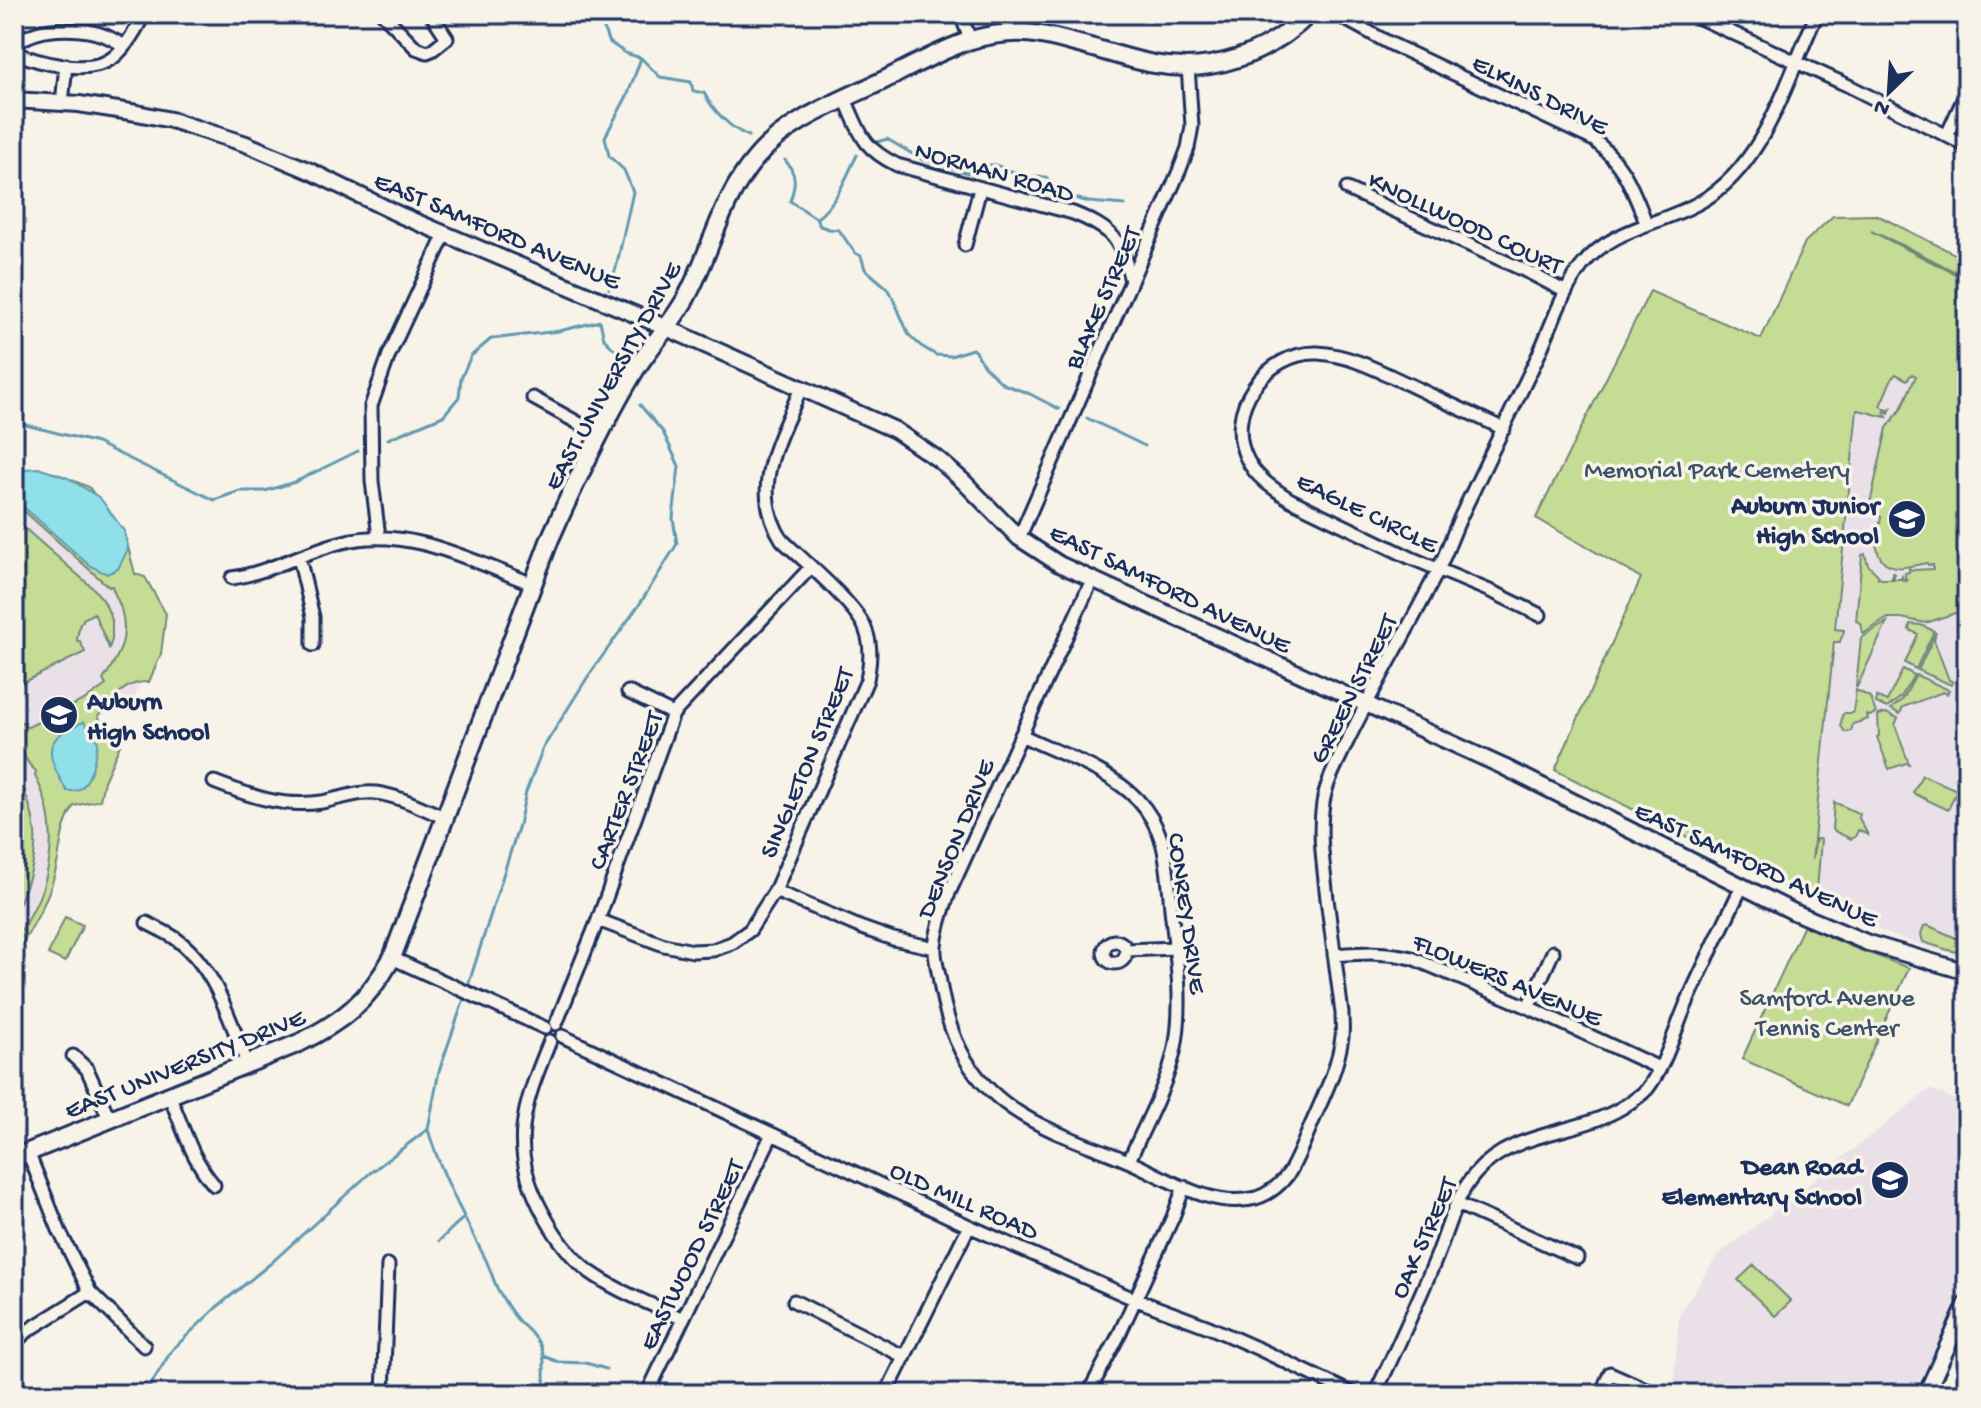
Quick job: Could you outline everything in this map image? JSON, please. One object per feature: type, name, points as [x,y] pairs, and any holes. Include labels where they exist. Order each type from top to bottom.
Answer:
[{"type":"main road","name":"EAST UNIVERSITY DRIVE","points":[[21,1155],[248,1065],[329,1028],[370,991],[392,958],[567,501],[635,371],[689,293],[733,191],[765,148],[807,117],[970,40],[1027,33],[1154,64],[1188,67],[1229,61],[1254,52],[1278,40],[1309,14]]},
{"type":"street","points":[[123,45],[104,35],[73,29],[36,32],[19,41],[14,50],[45,64],[86,67],[111,59],[134,34],[144,14]]},
{"type":"street","points":[[383,14],[416,48],[427,52],[447,38],[431,14]]},
{"type":"street","points":[[961,14],[970,40]]},
{"type":"street","name":"ELKINS DRIVE","points":[[1336,14],[1389,43],[1594,140],[1612,155],[1625,173],[1647,225]]},
{"type":"street","points":[[1691,14],[1796,61],[1967,146]]},
{"type":"street","name":"GREEN STREET","points":[[1184,1187],[1234,1200],[1256,1198],[1275,1189],[1289,1173],[1332,1077],[1342,1036],[1342,1013],[1322,855],[1323,800],[1330,778],[1365,704],[1439,569],[1566,292],[1581,267],[1596,252],[1614,240],[1702,202],[1742,167],[1765,129],[1817,14]]},
{"type":"street","points":[[62,103],[66,65]]},
{"type":"street","name":"BLAKE STREET","points":[[1019,538],[1188,148],[1192,126],[1188,67]]},
{"type":"street","points":[[1947,135],[1967,91]]},
{"type":"street","name":"NORMAN ROAD","points":[[845,99],[864,141],[879,156],[897,165],[1094,221],[1118,242],[1126,258],[1131,281]]},
{"type":"street","name":"EAST SAMFORD AVENUE","points":[[14,100],[79,104],[160,118],[246,144],[400,215],[667,328],[895,430],[922,447],[963,481],[1019,538],[1059,564],[1504,767],[1794,912],[1868,943],[1967,972]]},
{"type":"street","points":[[965,245],[980,189]]},
{"type":"street","name":"KNOLLWOOD COURT","points":[[1347,189],[1566,292]]},
{"type":"street","points":[[379,537],[372,481],[371,406],[389,355],[445,234]]},
{"type":"street","name":"EAGLE CIRCLE","points":[[1504,429],[1369,366],[1316,353],[1295,356],[1276,365],[1254,387],[1243,406],[1240,427],[1242,448],[1251,467],[1273,489],[1398,552],[1540,615]]},
{"type":"street","name":"SINGLETON STREET","points":[[598,920],[683,950],[713,950],[732,943],[750,930],[775,891],[867,680],[871,659],[866,628],[854,610],[782,540],[771,520],[766,498],[772,456],[801,388]]},
{"type":"street","points":[[533,398],[600,435]]},
{"type":"street","points":[[232,578],[273,568],[344,541],[379,537],[433,547],[533,584]]},
{"type":"street","points":[[299,557],[313,617],[313,645]]},
{"type":"street","name":"CARTER STREET","points":[[551,1026],[598,920],[673,714],[811,567]]},
{"type":"street","name":"DENSON DRIVE","points":[[1092,580],[949,893],[935,948],[946,1017],[954,1039],[970,1067],[999,1098],[1043,1126],[1184,1187]]},
{"type":"street","points":[[628,692],[673,714]]},
{"type":"street","name":"CONREY DRIVE","points":[[1021,735],[1120,784],[1150,816],[1163,845],[1180,1006],[1174,1051],[1129,1161]]},
{"type":"street","points":[[214,782],[247,795],[301,805],[376,793],[446,818]]},
{"type":"street","name":"OAK STREET","points":[[1375,1394],[1457,1204],[1475,1174],[1508,1148],[1620,1109],[1640,1096],[1659,1068],[1742,886]]},
{"type":"street","points":[[775,891],[882,935],[935,948]]},
{"type":"street","points":[[147,923],[174,937],[208,973],[248,1065]]},
{"type":"street","points":[[1126,950],[1175,948]]},
{"type":"street","points":[[1528,1007],[1553,952]]},
{"type":"street","name":"FLOWERS AVENUE","points":[[1334,955],[1392,953],[1412,958],[1528,1007],[1659,1068]]},
{"type":"street","points":[[392,958],[561,1028],[562,1036],[557,1041],[550,1041]]},
{"type":"street","points":[[550,1041],[545,1034],[551,1026]]},
{"type":"street","name":"OLD MILL ROAD","points":[[562,1036],[969,1226],[1134,1299],[1209,1327],[1353,1394]]},
{"type":"street","points":[[550,1041],[529,1091],[523,1124],[522,1146],[533,1195],[558,1239],[588,1271],[683,1319]]},
{"type":"street","points":[[73,1056],[87,1069],[109,1118]]},
{"type":"street","points":[[169,1095],[194,1158],[214,1185]]},
{"type":"street","name":"EASTWOOD STREET","points":[[650,1393],[772,1134]]},
{"type":"street","points":[[21,1155],[90,1292],[144,1346]]},
{"type":"street","points":[[1088,1394],[1118,1337],[1184,1187]]},
{"type":"street","points":[[1457,1204],[1577,1258]]},
{"type":"street","points":[[886,1394],[969,1226]]},
{"type":"street","points":[[383,1394],[388,1265]]},
{"type":"street","points":[[14,1342],[90,1292]]},
{"type":"street","points":[[794,1301],[905,1357]]},
{"type":"street","points":[[1926,1394],[1967,1303]]},
{"type":"street","points":[[1601,1394],[1610,1373],[1657,1394]]},
{"type":"shaded area","name":"Auburn Junior High School","points":[[1877,215],[1967,260],[1967,959],[1896,937],[1808,898],[1857,410],[1845,383],[1805,242],[1833,216]]},
{"type":"shaded area","name":"Auburn High School","points":[[14,468],[21,472],[55,473],[89,487],[126,539],[135,574],[145,577],[166,614],[161,654],[149,682],[139,682],[134,701],[123,701],[117,709],[107,711],[100,718],[104,724],[119,727],[121,742],[104,781],[100,800],[74,806],[65,821],[55,873],[43,908],[14,958]]},
{"type":"shaded area","points":[[14,1065],[17,1105],[28,1152],[14,1158]]},
{"type":"shaded area","name":"Dean Road Elementary School","points":[[1930,1089],[1967,1105],[1967,1289],[1919,1394],[1699,1394],[1674,1382],[1679,1314],[1718,1255]]},
{"type":"green space","name":"Memorial Park Cemetery","points":[[1877,215],[1967,260],[1967,278],[1871,231],[1967,280],[1967,609],[1926,623],[1888,618],[1863,634],[1861,623],[1856,621],[1862,555],[1865,554],[1868,565],[1881,579],[1892,579],[1894,572],[1894,579],[1901,579],[1902,576],[1907,581],[1905,573],[1909,572],[1909,568],[1933,569],[1933,565],[1927,563],[1899,567],[1884,562],[1878,553],[1876,541],[1881,517],[1868,512],[1887,428],[1901,409],[1916,376],[1912,374],[1907,380],[1896,374],[1880,406],[1888,410],[1891,408],[1889,413],[1884,413],[1887,417],[1857,410],[1835,629],[1844,632],[1840,642],[1834,642],[1812,860],[1816,839],[1820,839],[1817,891],[1812,895],[1808,893],[1808,898],[1555,770],[1641,578],[1536,518],[1650,291],[1761,339],[1805,242],[1833,216]]},
{"type":"green space","points":[[14,468],[22,472],[55,473],[89,487],[126,539],[135,574],[145,577],[166,614],[161,654],[149,682],[125,688],[98,716],[104,727],[119,727],[121,743],[104,781],[100,800],[74,806],[69,815],[47,896],[14,958],[15,942],[41,892],[51,842],[47,808],[36,771],[22,752],[17,728],[21,722],[28,727],[88,698],[106,685],[103,680],[118,655],[124,630],[121,609],[112,586],[109,587],[14,502]]},
{"type":"green space","points":[[14,519],[104,601],[112,620],[112,640],[109,648],[94,613],[80,623],[77,639],[85,652],[14,687]]},
{"type":"green space","points":[[1887,622],[1857,687],[1856,687],[1861,638]]},
{"type":"green space","points":[[1910,624],[1934,631],[1916,669],[1905,663],[1918,634],[1909,630]]},
{"type":"green space","points":[[1936,632],[1934,640],[1949,680],[1953,682],[1951,685],[1918,670]]},
{"type":"green space","points":[[1903,669],[1914,675],[1901,697],[1887,708],[1876,703],[1877,697],[1887,701]]},
{"type":"green space","points":[[1916,675],[1949,690],[1947,694],[1943,692],[1903,707],[1900,714],[1891,709],[1903,699]]},
{"type":"green space","points":[[1856,690],[1870,697],[1876,713],[1867,715],[1868,719],[1853,724],[1851,731],[1845,732],[1841,726],[1842,715],[1853,713]]},
{"type":"green space","points":[[1886,713],[1898,718],[1895,725],[1909,764],[1889,769],[1877,737],[1878,715]]},
{"type":"green space","points":[[14,768],[30,807],[35,841],[30,876],[14,915]]},
{"type":"green space","points":[[1922,775],[1957,790],[1948,810],[1913,793]]},
{"type":"green space","points":[[1834,802],[1860,814],[1868,835],[1858,830],[1851,839],[1834,831]]},
{"type":"green space","points":[[65,917],[83,925],[65,962],[48,954]]},
{"type":"green space","name":"Samford Avenue Tennis Center","points":[[1804,925],[1909,968],[1847,1106],[1742,1059]]},
{"type":"green space","points":[[1927,925],[1967,943],[1967,954],[1923,942],[1921,934]]},
{"type":"green space","points":[[1754,1265],[1791,1301],[1775,1316],[1738,1280]]},
{"type":"water","points":[[38,468],[68,478],[100,498],[124,531],[128,549],[118,569],[107,574],[90,566],[17,501],[17,486],[25,469]]},
{"type":"water","points":[[84,722],[98,742],[94,760],[85,784],[77,790],[67,791],[55,767],[51,749],[60,734]]},
{"type":"waterway","points":[[603,14],[601,20],[608,41],[625,53],[641,58],[628,94],[605,137],[609,156],[624,170],[633,192],[609,289]]},
{"type":"waterway","points":[[641,58],[660,77],[691,82],[693,91],[704,93],[723,118],[749,136]]},
{"type":"waterway","points":[[877,142],[887,139],[921,159],[968,173],[980,165],[995,165],[1026,177],[1046,177],[1064,195],[1089,202],[1125,205]]},
{"type":"waterway","points":[[817,218],[836,197],[857,155]]},
{"type":"waterway","points":[[785,160],[794,179],[790,201],[816,218],[820,226],[839,230],[855,253],[861,256],[865,269],[886,287],[909,335],[921,346],[936,355],[951,356],[972,349],[1003,384],[1059,409]]},
{"type":"waterway","points":[[388,439],[443,416],[459,397],[461,378],[471,356],[491,339],[559,331],[600,321],[604,339],[624,359]]},
{"type":"waterway","points":[[467,989],[519,825],[526,792],[543,748],[677,544],[673,518],[679,466],[663,432],[640,405]]},
{"type":"waterway","points":[[1087,418],[1145,446]]},
{"type":"waterway","points":[[14,422],[97,443],[214,500],[240,491],[265,491],[295,482],[358,451]]},
{"type":"waterway","points":[[145,1394],[172,1350],[217,1307],[270,1264],[370,1173],[428,1129],[439,1071],[465,996]]},
{"type":"waterway","points":[[428,1130],[447,1180],[500,1294],[539,1342],[548,1394]]},
{"type":"waterway","points":[[439,1241],[464,1218]]},
{"type":"waterway","points":[[544,1356],[558,1362],[586,1363],[606,1369]]},
{"type":"place","name":"Auburn Junior High School","points":[[1907,519]]},
{"type":"place","name":"Auburn High School","points":[[59,715]]},
{"type":"place","name":"Dean Road Elementary School","points":[[1890,1180]]}]
